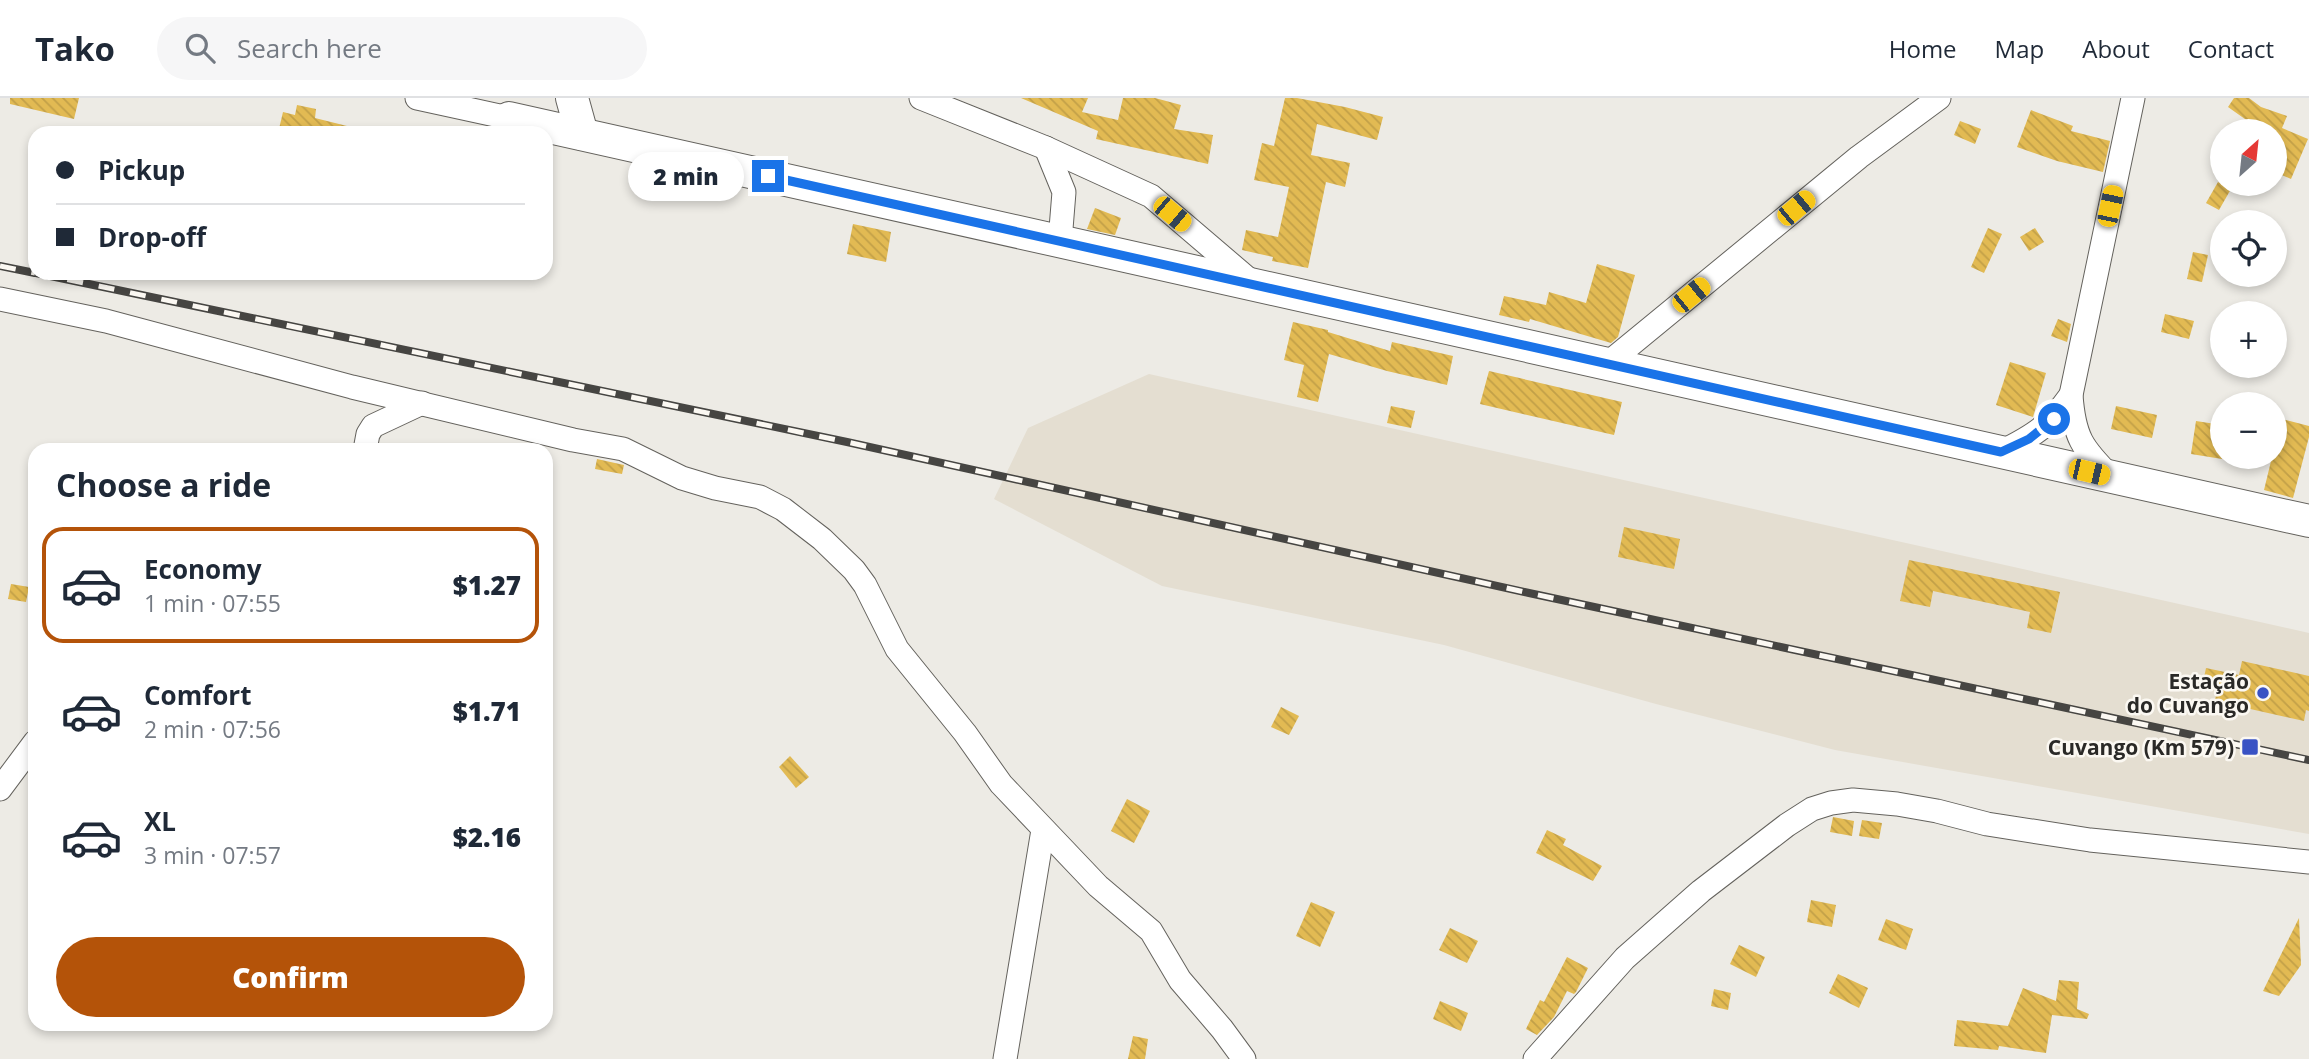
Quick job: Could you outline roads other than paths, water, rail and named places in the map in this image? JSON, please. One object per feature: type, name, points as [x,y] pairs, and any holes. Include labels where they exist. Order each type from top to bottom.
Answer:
[{"type":"street","points":[[417,98],[520,108],[582,134],[2309,521]]},
{"type":"street","points":[[572,98],[582,134]]},
{"type":"street","points":[[921,98],[1045,148],[1151,196],[1256,286]]},
{"type":"street","points":[[1606,364],[1859,157],[1939,98]]},
{"type":"street","points":[[2111,477],[2086,452],[2073,421],[2071,395],[2133,98]]},
{"type":"street","points":[[1045,148],[1064,192],[1060,242]]},
{"type":"street","points":[[0,299],[106,321],[422,403],[573,440],[623,449],[682,478],[760,497],[783,509],[822,539],[854,570],[897,649],[965,733],[1001,785],[1098,886],[1151,931],[1180,980],[1223,1029],[1244,1059]]},
{"type":"street","points":[[2001,452],[2029,439],[2054,419],[2071,395]]},
{"type":"street","points":[[366,443],[373,426],[422,403]]},
{"type":"street","points":[[0,789],[28,751]]},
{"type":"street","points":[[1535,1059],[1625,958],[1701,891],[1787,825],[1812,809],[1831,803],[1853,800],[1896,804],[1987,824],[2090,840],[2309,862]]},
{"type":"street","points":[[1005,1059],[1042,830]]},
{"type":"railway","points":[[0,266],[28,272]]},
{"type":"railway","points":[[70,280],[847,442],[1529,593],[2309,760]]},
{"type":"place","name":"Estação do Cuvango","points":[[2263,693]]},
{"type":"place","name":"Cuvango (Km 579)","points":[[2250,747]]}]
